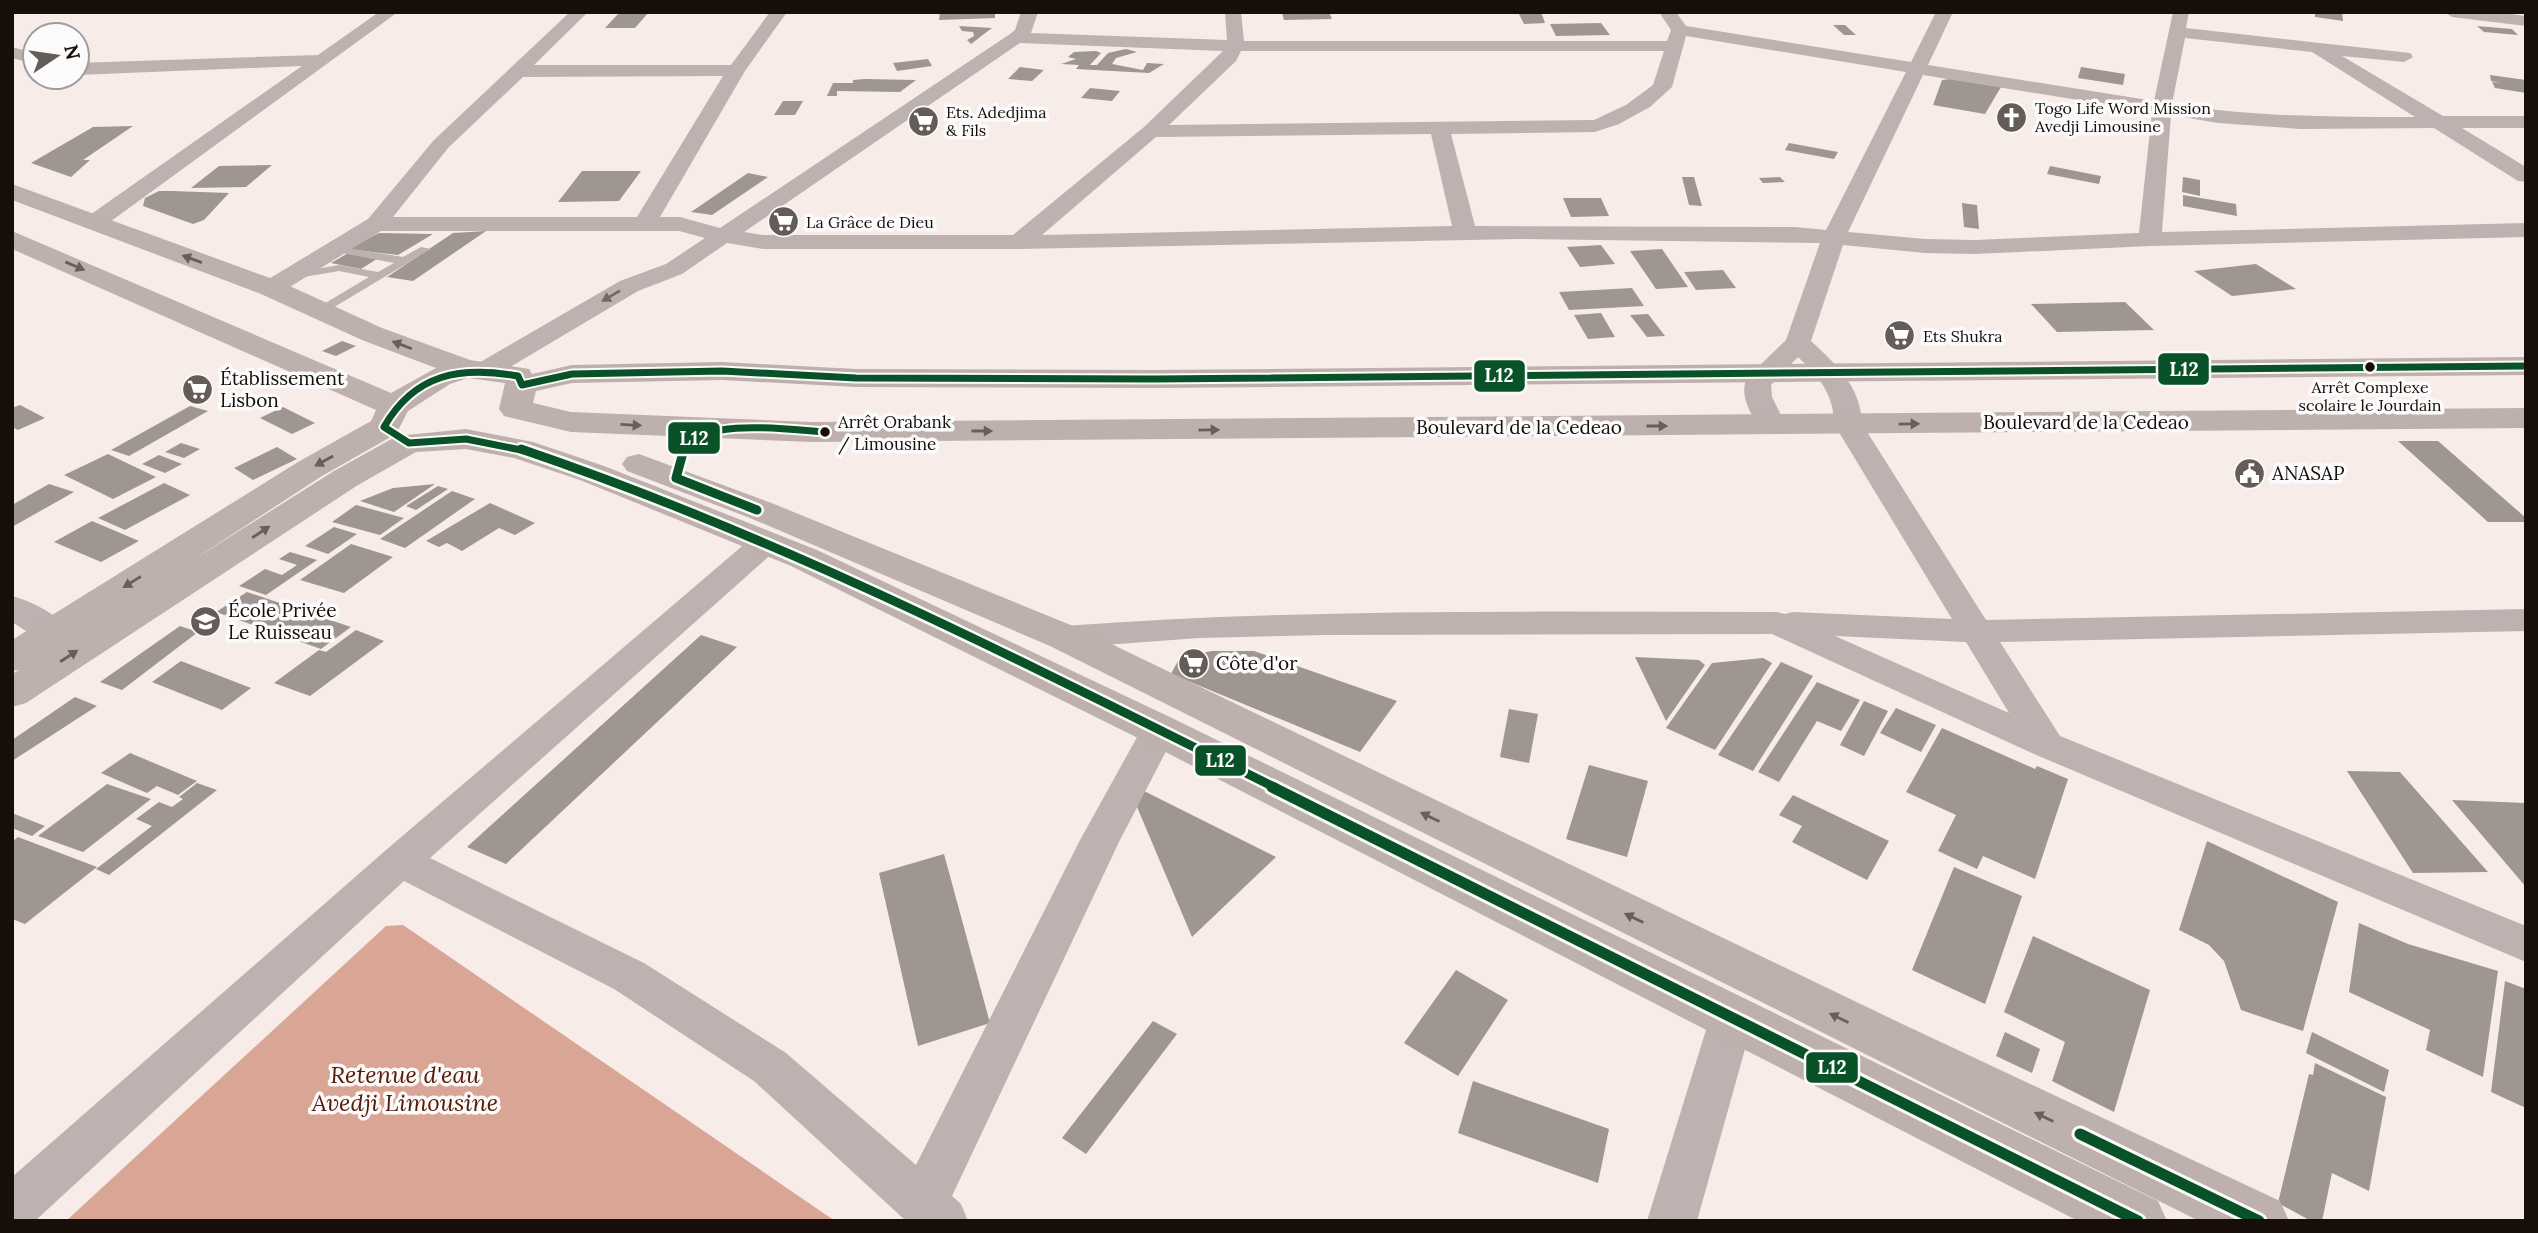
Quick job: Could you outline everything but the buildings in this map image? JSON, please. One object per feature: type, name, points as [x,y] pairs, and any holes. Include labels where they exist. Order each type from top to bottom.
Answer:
[{"type":"main road","points":[[12,191],[95,222],[281,282],[321,311],[361,334],[476,370],[585,443],[1064,637],[1841,1019],[2260,1221]]},
{"type":"main road","points":[[12,239],[396,426],[521,449],[592,473],[804,558],[1159,730],[2138,1221]]},
{"type":"main road","points":[[466,439],[488,431],[515,398],[572,374],[722,371],[856,377],[1127,379],[2526,366]]},
{"type":"main road","points":[[12,693],[325,492],[396,426],[439,377],[476,370]]},
{"type":"main road","name":"Boulevard de la Cedeao","points":[[515,398],[571,422],[718,429],[875,432],[2526,418]]},
{"type":"main road","points":[[12,658],[310,469],[396,426]]},
{"type":"main road","points":[[676,478],[678,458],[687,444],[710,430],[718,429]]},
{"type":"street","points":[[95,222],[390,12]]},
{"type":"street","points":[[281,282],[376,224],[441,144],[580,12]]},
{"type":"street","points":[[645,223],[736,70],[779,12]]},
{"type":"street","points":[[515,398],[590,336],[652,294],[674,270],[1016,38],[1023,32],[1030,12]]},
{"type":"street","points":[[1020,242],[1151,131],[1223,65],[1236,46],[1233,12]]},
{"type":"street","points":[[1151,131],[1578,127],[1608,123],[1624,115],[1662,87],[1676,38],[1667,12]]},
{"type":"street","points":[[1772,425],[1758,397],[1758,383],[1798,343],[1834,237],[1944,12]]},
{"type":"street","points":[[2452,12],[2526,21]]},
{"type":"street","points":[[2150,239],[2162,108],[2179,22],[2314,46],[2404,57]]},
{"type":"street","points":[[1016,38],[1236,46],[1676,38],[1917,69],[2260,122],[2526,122]]},
{"type":"street","points":[[2314,46],[2526,176]]},
{"type":"street","points":[[91,69],[319,61]]},
{"type":"street","points":[[520,71],[736,70]]},
{"type":"street","points":[[1440,129],[1465,233]]},
{"type":"street","points":[[376,224],[680,224],[724,236],[763,242],[1020,242],[1465,233],[1795,233],[1925,246],[1975,247],[2150,239],[2526,230]]},
{"type":"street","points":[[476,370],[629,286],[674,270]]},
{"type":"street","points":[[1798,343],[1829,373],[1841,389],[1849,407],[1848,424],[2047,745]]},
{"type":"street","points":[[12,1209],[400,861],[765,543]]},
{"type":"street","points":[[12,607],[53,632]]},
{"type":"street","points":[[1064,637],[1199,628],[1323,624],[1777,623],[1976,631],[2526,620]]},
{"type":"street","points":[[1777,623],[2047,745],[2526,945]]},
{"type":"street","points":[[400,861],[629,976],[770,1067],[933,1212],[1099,842],[1159,730]]},
{"type":"street","points":[[1672,1221],[1731,1017]]},
{"type":"lane","points":[[335,249],[405,261]]},
{"type":"lane","points":[[321,311],[425,249]]},
{"type":"lane","points":[[281,282],[339,268],[379,276]]},
{"type":"water","name":"Retenue d'eau Avedji Limousine","points":[[403,925],[835,1221],[66,1221],[386,926]]},
{"type":"transit line","name":"L12","points":[[2138,1221],[1159,730],[804,558],[592,473],[521,449],[466,439],[409,443],[384,427],[394,409],[407,395],[423,384],[440,377],[479,371],[518,376],[522,385],[572,374],[722,371],[856,378],[1154,379],[2526,366]]},
{"type":"transit line","name":"L12","points":[[757,510],[676,478],[688,443],[703,434],[736,429],[825,432]]},
{"type":"transit line","name":"L12","points":[[2080,1134],[2259,1221]]},
{"type":"place","name":"Togo Life Word Mission Avedji Limousine","points":[[2012,117]]},
{"type":"place","name":"Ets. Adedjima & Fils","points":[[923,121]]},
{"type":"place","name":"La Grâce de Dieu","points":[[783,222]]},
{"type":"place","name":"Ets Shukra","points":[[1900,336]]},
{"type":"place","name":"Arrêt Complexe scolaire le Jourdain","points":[[2370,367]]},
{"type":"place","name":"Établissement Lisbon","points":[[197,389]]},
{"type":"place","name":"Arrêt Orabank / Limousine","points":[[825,432]]},
{"type":"place","name":"ANASAP","points":[[2249,473]]},
{"type":"place","name":"École Privée Le Ruisseau","points":[[205,621]]},
{"type":"place","name":"Côte d'or","points":[[1193,663]]}]
